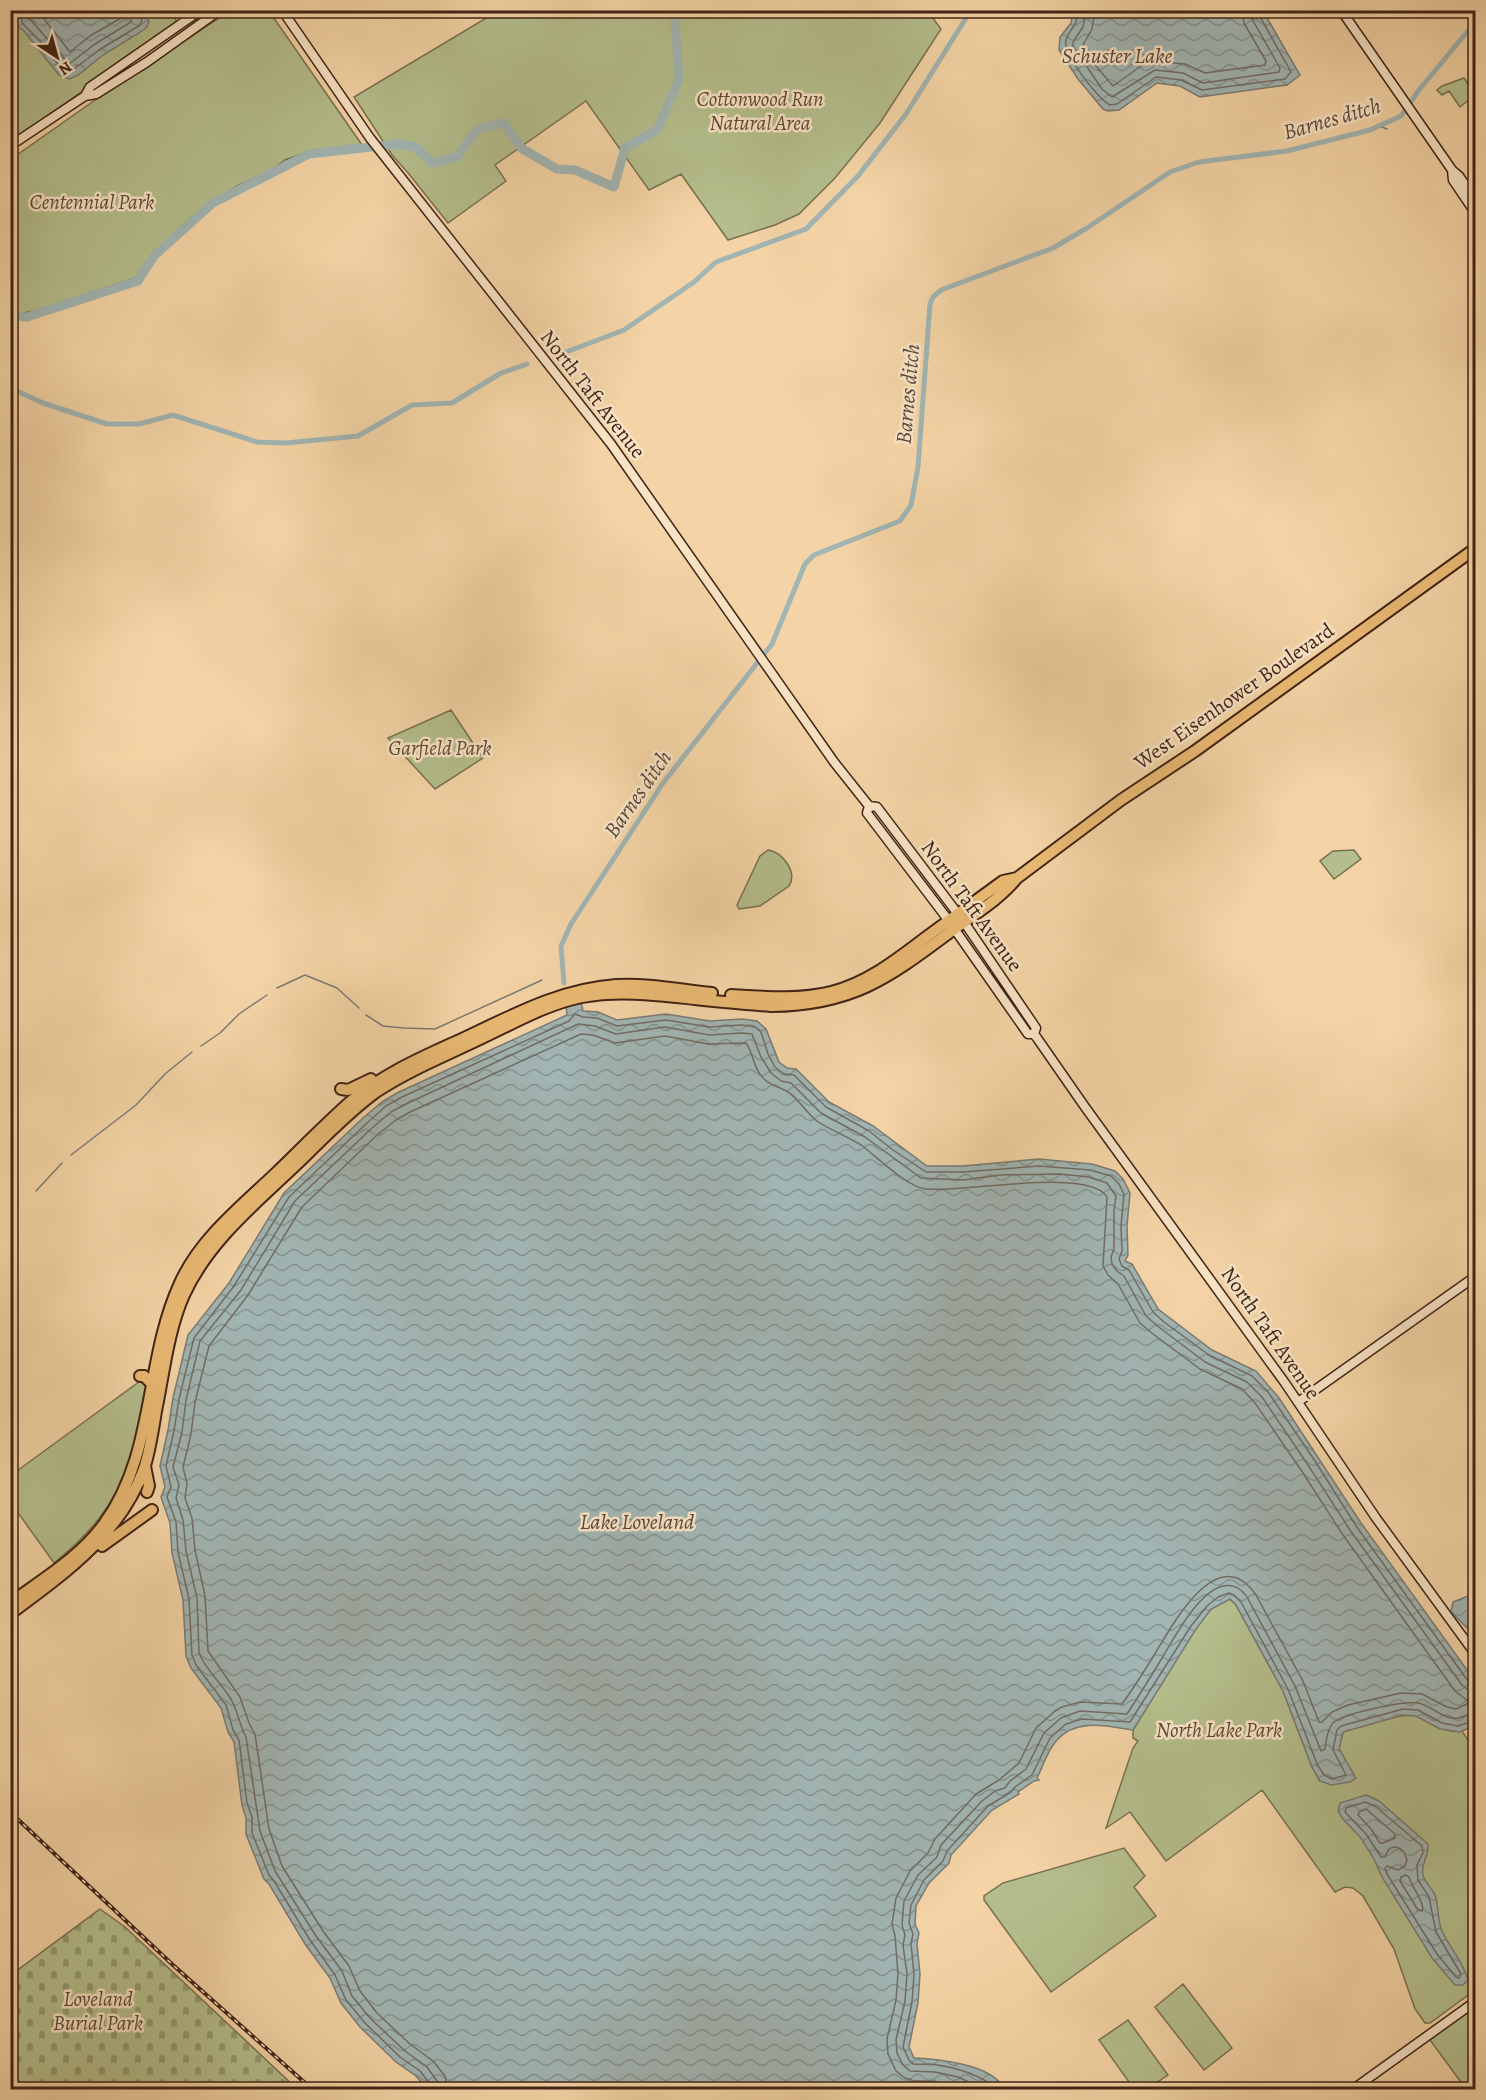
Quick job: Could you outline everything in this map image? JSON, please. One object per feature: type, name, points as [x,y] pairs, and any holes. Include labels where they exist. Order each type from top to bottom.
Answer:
[{"type":"highway","name":"West Eisenhower Boulevard","points":[[10,1614],[86,1556],[111,1528],[123,1510],[145,1465],[178,1310],[205,1258],[237,1222],[364,1101],[408,1074],[537,1012],[578,998],[616,993],[643,994],[771,1006],[823,1002],[846,996],[878,982],[956,922],[1003,881],[1017,878],[1121,800],[1195,751],[1476,548]]},
{"type":"highway","name":"West Eisenhower Boulevard","points":[[10,1603],[84,1547],[103,1526],[114,1509],[136,1459],[170,1305],[180,1282],[206,1242],[345,1106],[382,1077],[539,1003],[574,991],[634,984],[764,997],[795,997],[831,992],[861,980],[886,966],[956,922]]},
{"type":"highway","points":[[341,1089],[348,1090],[377,1076],[382,1077]]},
{"type":"highway","points":[[205,1258],[208,1248],[206,1242]]},
{"type":"highway","points":[[140,1376],[144,1376],[152,1384]]},
{"type":"highway","points":[[145,1465],[149,1486],[147,1492]]},
{"type":"highway","points":[[86,1556],[152,1510]]},
{"type":"main road","points":[[85,96],[90,87],[201,10]]},
{"type":"main road","points":[[10,146],[85,96],[96,94],[147,62],[220,10]]},
{"type":"main road","name":"North Taft Avenue","points":[[282,10],[370,138],[611,444],[834,762],[869,806],[877,807],[956,922],[1028,1034],[1034,1034],[1084,1107],[1298,1402],[1376,1518],[1476,1655]]},
{"type":"main road","points":[[1341,10],[1412,114],[1476,200]]},
{"type":"main road","points":[[1452,170],[1453,180],[1476,214]]},
{"type":"main road","points":[[1298,1402],[1476,1276]]},
{"type":"main road","points":[[1352,2090],[1476,2001]]},
{"type":"green space","name":"Centennial Park","points":[[231,10],[269,11],[362,145],[313,150],[285,160],[273,169],[237,186],[210,203],[184,224],[150,257],[142,272],[135,278],[38,310],[11,313],[10,160],[95,100]]},
{"type":"green space","name":"Cottonwood Run Natural Area","points":[[927,10],[941,29],[880,123],[835,178],[799,214],[775,225],[728,240],[681,174],[649,190],[586,101],[495,165],[506,181],[448,223],[392,155],[354,97],[498,11]]},
{"type":"green space","points":[[11,11],[169,11],[179,24],[18,136],[13,130],[11,132]]},
{"type":"green space","points":[[1464,78],[1475,95],[1460,107],[1449,91],[1442,95],[1437,90],[1442,86]]},
{"type":"green space","name":"Garfield Park","points":[[451,710],[483,758],[435,789],[388,738]]},
{"type":"green space","points":[[768,850],[778,854],[790,869],[789,886],[760,906],[739,909],[737,905],[760,856]]},
{"type":"green space","points":[[1354,850],[1361,859],[1334,879],[1320,861],[1333,851]]},
{"type":"green space","points":[[143,1379],[148,1383],[142,1412],[121,1483],[95,1523],[54,1563],[11,1503],[10,1476]]},
{"type":"green space","name":"North Lake Park","points":[[1230,1599],[1236,1605],[1283,1691],[1312,1767],[1320,1781],[1345,1759],[1339,1749],[1343,1732],[1392,1718],[1417,1716],[1450,1731],[1462,1731],[1475,1751],[1475,1990],[1430,2023],[1425,2023],[1415,2009],[1394,1949],[1363,1896],[1353,1888],[1345,1887],[1335,1892],[1262,1790],[1166,1861],[1130,1812],[1106,1828],[1133,1748],[1138,1741],[1133,1738],[1133,1730],[1195,1629],[1211,1609]]},
{"type":"green space","points":[[1124,1848],[1145,1876],[1134,1887],[1156,1916],[1051,1992],[984,1900],[984,1896],[1003,1883]]},
{"type":"green space","name":"Loveland Burial Park","points":[[100,1909],[125,1927],[297,2089],[11,2089],[11,1975]]},
{"type":"green space","points":[[1183,1984],[1232,2048],[1204,2070],[1155,2007]]},
{"type":"green space","points":[[1475,2001],[1475,2089],[1466,2089],[1427,2036]]},
{"type":"green space","points":[[1128,2020],[1168,2075],[1147,2089],[1134,2089],[1099,2040]]},
{"type":"water","points":[[16,10],[143,11],[149,21],[147,27],[139,33],[69,79],[59,75],[23,30],[17,26]]},
{"type":"water","name":"Schuster Lake","points":[[1073,10],[1263,11],[1300,75],[1287,85],[1200,97],[1180,86],[1157,83],[1119,110],[1108,111],[1103,109],[1078,79],[1059,50],[1060,37],[1071,23]]},
{"type":"water","name":"Lake Loveland","points":[[581,1002],[583,1011],[598,1012],[617,1020],[666,1014],[710,1021],[742,1019],[757,1021],[766,1029],[779,1062],[787,1068],[796,1069],[829,1102],[873,1126],[927,1166],[963,1166],[1039,1159],[1092,1164],[1115,1171],[1123,1179],[1130,1193],[1127,1226],[1128,1255],[1125,1261],[1132,1264],[1158,1309],[1212,1350],[1256,1371],[1279,1398],[1361,1523],[1475,1681],[1475,1725],[1460,1732],[1440,1729],[1416,1716],[1403,1715],[1343,1732],[1339,1749],[1356,1778],[1350,1782],[1331,1785],[1320,1781],[1312,1767],[1283,1691],[1236,1605],[1230,1599],[1211,1609],[1196,1629],[1133,1730],[1092,1725],[1065,1733],[1048,1753],[1037,1778],[1039,1780],[1034,1781],[1018,1792],[1019,1794],[992,1810],[951,1855],[949,1863],[929,1883],[916,1906],[915,1924],[919,1933],[917,1944],[920,1974],[918,2003],[909,2047],[914,2058],[964,2064],[977,2068],[998,2081],[1004,2089],[427,2089],[416,2076],[396,2062],[360,2027],[341,2003],[330,1978],[305,1944],[264,1879],[246,1834],[246,1818],[242,1805],[234,1742],[228,1732],[221,1708],[191,1668],[186,1656],[183,1600],[172,1553],[170,1523],[161,1497],[165,1487],[160,1466],[188,1335],[229,1283],[284,1193],[383,1101],[567,1015],[566,1006]]},
{"type":"water","points":[[1475,1593],[1475,1640],[1470,1631],[1451,1612],[1453,1602]]},
{"type":"water","points":[[1366,1795],[1379,1801],[1428,1844],[1423,1875],[1435,1895],[1442,1931],[1466,1974],[1468,1980],[1463,1985],[1455,1985],[1432,1958],[1361,1838],[1338,1811],[1340,1803]]},
{"type":"waterway","points":[[10,316],[27,317],[138,281],[154,256],[213,203],[309,154],[398,144],[416,147],[432,163],[457,157],[477,129],[504,123],[521,148],[557,169],[575,170],[614,187],[625,148],[657,130],[679,80],[675,19],[679,10]]},
{"type":"waterway","points":[[561,354],[624,330],[694,282],[716,262],[806,229],[858,176],[906,114],[971,10]]},
{"type":"waterway","name":"Barnes ditch","points":[[564,983],[561,946],[571,924],[663,783],[772,644],[805,564],[814,555],[900,521],[911,505],[918,467],[930,304],[933,297],[941,290],[1053,248],[1170,172],[1199,162],[1287,151],[1370,130],[1401,116],[1419,90],[1476,21]]},
{"type":"waterway","name":"Barnes ditch","points":[[1379,126],[1387,129]]},
{"type":"waterway","points":[[10,388],[43,403],[107,424],[139,424],[173,415],[257,442],[286,443],[358,436],[412,405],[452,403],[501,373],[527,364]]},
{"type":"waterway","points":[[277,988],[305,975],[337,988],[359,1008]]},
{"type":"waterway","points":[[366,1015],[383,1026],[435,1029],[542,980]]},
{"type":"waterway","points":[[201,1046],[220,1033],[239,1014],[267,995]]},
{"type":"waterway","points":[[71,1155],[136,1105],[165,1074],[192,1052]]},
{"type":"waterway","points":[[36,1191],[62,1163]]},
{"type":"railway","points":[[10,1812],[173,1965],[313,2090]]}]
